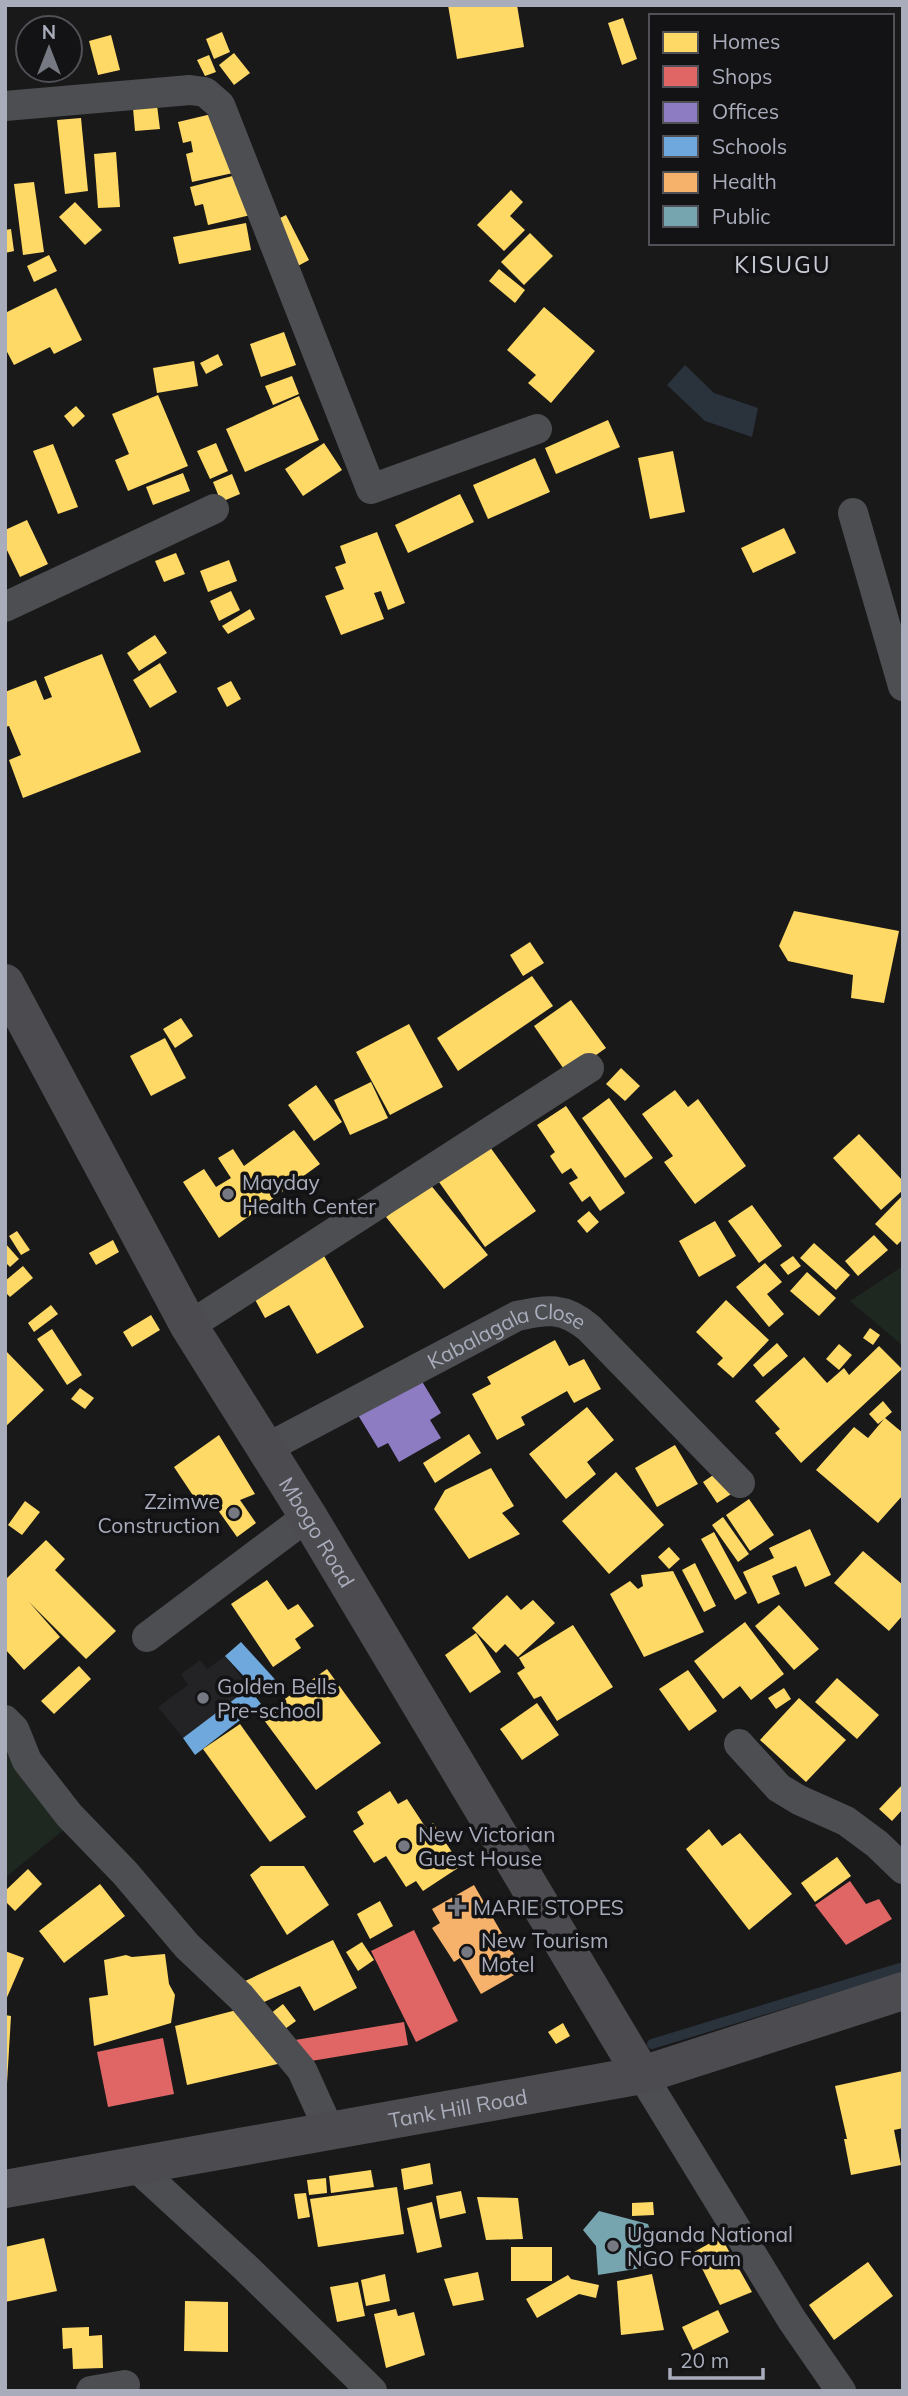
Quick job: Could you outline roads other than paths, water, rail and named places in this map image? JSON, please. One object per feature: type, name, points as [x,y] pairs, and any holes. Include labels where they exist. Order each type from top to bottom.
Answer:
[{"type":"street","points":[[5,106],[190,90],[205,92],[220,105],[371,489],[537,429]]},
{"type":"street","points":[[5,607],[214,509]]},
{"type":"street","points":[[853,513],[903,685]]},
{"type":"street","name":"Mbogo Road","points":[[5,983],[14,1025],[189,1326],[268,1448],[642,2075]]},
{"type":"street","points":[[189,1326],[589,1068]]},
{"type":"street","name":"Kabalagala Close","points":[[268,1448],[517,1316],[549,1311],[574,1315],[589,1328],[740,1483]]},
{"type":"street","points":[[147,1637],[308,1516]]},
{"type":"street","points":[[5,1720],[14,1729],[26,1761],[69,1815],[125,1873],[187,1946],[241,1997],[302,2070],[330,2132]]},
{"type":"street","points":[[739,1744],[779,1788],[846,1821],[877,1844],[903,1869]]},
{"type":"street","name":"Tank Hill Road","points":[[5,2189],[642,2075],[903,1992]]},
{"type":"street","points":[[642,2075],[792,2320],[841,2391]]},
{"type":"street","points":[[134,2165],[245,2267],[372,2391]]},
{"type":"street","points":[[91,2391],[125,2385]]},
{"type":"waterway","points":[[652,2044],[903,1967]]},
{"type":"place","name":"Mayday Health Center","points":[[228,1194]]},
{"type":"place","name":"Zzimwe Construction","points":[[234,1513]]},
{"type":"place","name":"Golden Bells Pre-school","points":[[203,1698]]},
{"type":"place","name":"New Victorian Guest House","points":[[404,1846]]},
{"type":"place","name":"MARIE STOPES","points":[[457,1907]]},
{"type":"place","name":"New Tourism Motel","points":[[467,1952]]},
{"type":"place","name":"Uganda National NGO Forum","points":[[613,2246]]},
{"type":"district","name":"KISUGU","points":[[783,264]]}]
